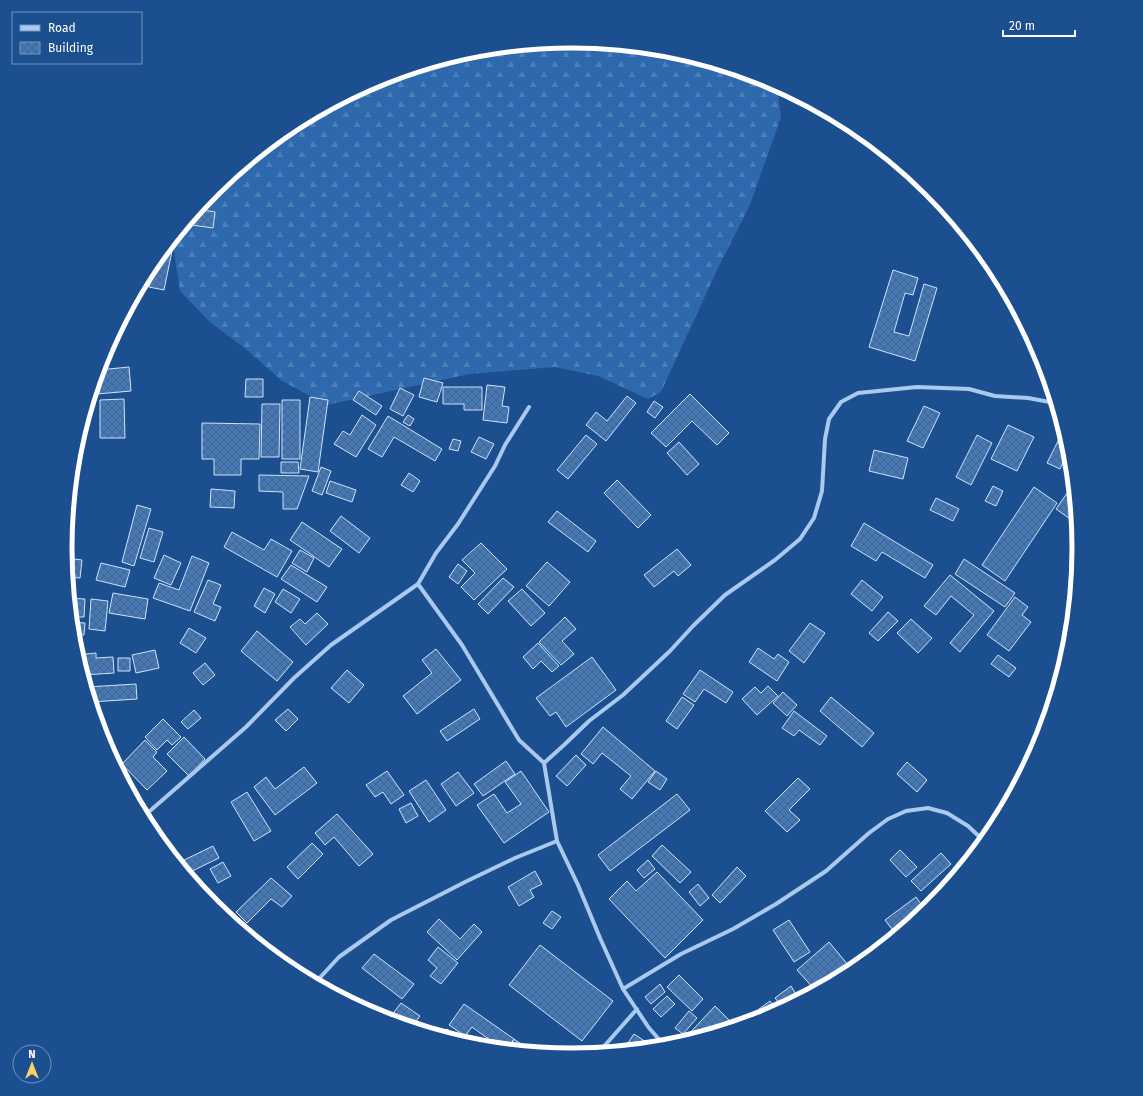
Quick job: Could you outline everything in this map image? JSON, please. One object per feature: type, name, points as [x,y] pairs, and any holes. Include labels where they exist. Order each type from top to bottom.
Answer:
[{"type":"street","points":[[544,763],[564,746],[589,721],[623,695],[670,651],[725,595],[775,560],[800,539],[814,518],[822,491],[825,439],[828,419],[841,402],[858,393],[917,387],[969,389],[995,396],[1028,398],[1049,402]]},
{"type":"street","points":[[148,813],[246,727],[294,678],[331,645],[418,584],[436,553],[458,524],[495,466],[529,407]]},
{"type":"street","points":[[418,584],[462,646],[519,740],[544,763],[557,841],[578,885],[623,989],[649,1028],[659,1040]]},
{"type":"street","points":[[623,989],[682,954],[733,929],[776,904],[826,871],[869,833],[888,819],[906,811],[928,808],[946,813],[968,826],[979,837]]},
{"type":"street","points":[[318,979],[339,957],[392,920],[515,858],[557,841]]},
{"type":"street","points":[[603,1047],[637,1009]]},
{"type":"green space","points":[[539,49],[604,49],[637,52],[701,65],[763,86],[778,93],[781,117],[750,205],[718,268],[661,392],[648,399],[598,376],[555,367],[469,374],[327,405],[282,381],[246,349],[211,323],[180,291],[173,247],[218,194],[267,151],[294,132],[350,100],[380,86],[411,75],[442,65],[506,52]]},
{"type":"building","points":[[203,210],[215,212],[213,228],[192,225],[192,222]]},
{"type":"building","points":[[170,251],[172,251],[164,290],[149,287],[151,278]]},
{"type":"building","points":[[893,270],[918,278],[913,295],[905,293],[894,332],[909,336],[924,284],[937,288],[915,361],[869,347]]},
{"type":"building","points":[[129,367],[131,391],[97,394],[98,387],[105,369]]},
{"type":"building","points":[[424,378],[443,383],[437,402],[419,397]]},
{"type":"building","points":[[246,379],[263,379],[263,397],[245,397]]},
{"type":"building","points":[[487,385],[505,387],[502,406],[509,407],[507,423],[483,420]]},
{"type":"building","points":[[443,387],[482,387],[482,410],[464,410],[464,404],[443,404]]},
{"type":"building","points":[[400,388],[414,395],[403,416],[390,409]]},
{"type":"building","points":[[359,391],[382,406],[376,415],[353,400]]},
{"type":"building","points":[[690,394],[729,433],[717,445],[692,421],[666,447],[651,433]]},
{"type":"building","points":[[627,396],[636,403],[606,441],[586,425],[596,412],[607,421]]},
{"type":"building","points":[[310,397],[328,400],[318,472],[300,469]]},
{"type":"building","points":[[124,399],[125,438],[100,438],[100,400]]},
{"type":"building","points":[[282,400],[300,400],[300,459],[282,459]]},
{"type":"building","points":[[654,401],[663,407],[655,418],[647,412]]},
{"type":"building","points":[[262,404],[280,404],[279,457],[261,457]]},
{"type":"building","points":[[924,406],[940,413],[923,448],[907,441]]},
{"type":"building","points":[[362,415],[376,425],[356,457],[334,444],[343,431],[350,435]]},
{"type":"building","points":[[408,415],[414,419],[410,426],[403,422]]},
{"type":"building","points":[[388,416],[442,449],[435,461],[394,437],[382,457],[368,449]]},
{"type":"building","points":[[202,423],[260,424],[259,459],[241,459],[241,475],[214,475],[214,459],[202,459]]},
{"type":"building","points":[[1008,425],[1034,437],[1017,471],[991,459]]},
{"type":"building","points":[[586,435],[597,444],[568,479],[557,470]]},
{"type":"building","points":[[977,435],[992,443],[971,485],[956,477]]},
{"type":"building","points":[[479,437],[494,444],[486,459],[471,452]]},
{"type":"building","points":[[453,439],[461,441],[458,451],[449,449]]},
{"type":"building","points":[[1059,439],[1064,462],[1060,469],[1047,463]]},
{"type":"building","points":[[679,442],[699,464],[687,475],[667,453]]},
{"type":"building","points":[[874,450],[908,458],[903,479],[869,471]]},
{"type":"building","points":[[281,462],[298,462],[299,473],[281,473]]},
{"type":"building","points":[[321,467],[331,471],[322,495],[312,491]]},
{"type":"building","points":[[409,473],[420,481],[413,492],[401,485]]},
{"type":"building","points":[[259,475],[309,476],[297,509],[283,509],[283,492],[259,491]]},
{"type":"building","points":[[617,480],[651,515],[638,528],[604,493]]},
{"type":"building","points":[[330,481],[356,490],[352,502],[326,493]]},
{"type":"building","points":[[993,486],[1003,491],[996,506],[985,501]]},
{"type":"building","points":[[1034,487],[1057,503],[1005,581],[982,565]]},
{"type":"building","points":[[211,489],[235,491],[234,508],[210,507]]},
{"type":"building","points":[[1068,492],[1070,519],[1056,509]]},
{"type":"building","points":[[936,498],[959,509],[953,521],[930,510]]},
{"type":"building","points":[[137,505],[151,509],[134,566],[122,562]]},
{"type":"building","points":[[557,511],[596,541],[588,552],[548,522]]},
{"type":"building","points":[[341,516],[370,538],[359,553],[330,531]]},
{"type":"building","points":[[302,522],[342,549],[329,567],[290,540]]},
{"type":"building","points":[[864,523],[933,565],[925,578],[882,552],[876,561],[851,546]]},
{"type":"building","points":[[149,528],[163,532],[154,562],[140,558]]},
{"type":"building","points":[[232,532],[264,550],[271,539],[292,551],[277,577],[224,547]]},
{"type":"building","points":[[481,543],[507,569],[474,600],[461,587],[475,573],[462,560]]},
{"type":"building","points":[[677,549],[691,565],[678,576],[674,571],[654,587],[644,575]]},
{"type":"building","points":[[300,550],[314,558],[307,572],[292,563]]},
{"type":"building","points":[[164,555],[181,563],[171,585],[154,578]]},
{"type":"building","points":[[192,556],[209,563],[190,611],[153,598],[159,583],[179,590]]},
{"type":"building","points":[[72,559],[82,560],[80,578],[73,577]]},
{"type":"building","points":[[964,559],[1015,593],[1005,607],[955,574]]},
{"type":"building","points":[[547,562],[570,582],[549,606],[526,586]]},
{"type":"building","points":[[101,563],[130,570],[125,587],[96,580]]},
{"type":"building","points":[[458,564],[467,571],[458,584],[449,577]]},
{"type":"building","points":[[291,565],[327,587],[317,602],[281,579]]},
{"type":"building","points":[[950,575],[994,611],[960,652],[950,643],[974,615],[951,596],[936,615],[924,606]]},
{"type":"building","points":[[503,578],[514,587],[488,614],[478,604]]},
{"type":"building","points":[[208,580],[221,585],[213,604],[221,607],[215,621],[194,612]]},
{"type":"building","points":[[862,580],[883,597],[872,611],[851,594]]},
{"type":"building","points":[[264,588],[275,594],[265,613],[254,606]]},
{"type":"building","points":[[283,589],[300,599],[291,613],[275,602]]},
{"type":"building","points":[[522,589],[545,613],[531,626],[508,601]]},
{"type":"building","points":[[113,593],[148,599],[145,619],[109,613]]},
{"type":"building","points":[[1015,597],[1028,607],[1022,615],[1031,622],[1009,651],[987,635]]},
{"type":"building","points":[[75,598],[85,599],[84,617],[77,617]]},
{"type":"building","points":[[91,599],[108,601],[105,631],[89,629]]},
{"type":"building","points":[[888,612],[898,621],[878,641],[869,633]]},
{"type":"building","points":[[317,613],[328,624],[306,645],[290,627],[300,619],[305,624]]},
{"type":"building","points":[[565,617],[576,629],[562,641],[574,654],[561,665],[539,642]]},
{"type":"building","points":[[911,619],[932,638],[918,653],[897,633]]},
{"type":"building","points":[[77,622],[85,623],[84,635],[79,635]]},
{"type":"building","points":[[810,623],[825,633],[804,663],[789,651]]},
{"type":"building","points":[[189,628],[206,638],[196,653],[180,643]]},
{"type":"building","points":[[257,631],[293,662],[277,681],[241,651]]},
{"type":"building","points":[[538,643],[559,666],[552,672],[541,661],[533,669],[523,657]]},
{"type":"building","points":[[758,648],[774,659],[778,654],[789,662],[777,681],[749,662]]},
{"type":"building","points":[[436,649],[461,680],[417,714],[403,696],[432,673],[422,660]]},
{"type":"building","points":[[155,650],[159,668],[136,673],[132,655]]},
{"type":"building","points":[[96,653],[96,658],[113,657],[114,673],[88,675],[83,654]]},
{"type":"building","points":[[998,655],[1016,668],[1009,677],[991,664]]},
{"type":"building","points":[[592,657],[616,690],[566,727],[556,712],[550,716],[536,698]]},
{"type":"building","points":[[118,658],[130,658],[130,671],[118,671]]},
{"type":"building","points":[[205,663],[215,675],[203,685],[193,673]]},
{"type":"building","points":[[347,670],[364,685],[349,703],[331,688]]},
{"type":"building","points":[[700,670],[733,692],[726,703],[704,689],[695,702],[683,694]]},
{"type":"building","points":[[136,684],[137,699],[96,702],[92,687]]},
{"type":"building","points":[[768,686],[778,696],[757,715],[742,699],[755,687],[761,693]]},
{"type":"building","points":[[783,692],[797,705],[787,716],[773,703]]},
{"type":"building","points":[[682,697],[694,705],[677,729],[666,721]]},
{"type":"building","points":[[831,697],[874,733],[862,747],[820,711]]},
{"type":"building","points":[[288,709],[298,719],[286,731],[275,720]]},
{"type":"building","points":[[474,709],[480,719],[447,741],[440,731]]},
{"type":"building","points":[[194,710],[201,718],[188,729],[181,722]]},
{"type":"building","points":[[794,711],[827,736],[820,745],[799,730],[794,736],[782,728]]},
{"type":"building","points":[[163,719],[181,737],[172,745],[167,740],[157,750],[145,737]]},
{"type":"building","points":[[603,727],[655,771],[632,799],[620,789],[631,776],[602,753],[593,764],[581,754]]},
{"type":"building","points":[[184,737],[205,759],[189,776],[167,754]]},
{"type":"building","points":[[145,740],[157,752],[153,757],[167,771],[147,790],[122,764]]},
{"type":"building","points":[[576,755],[586,765],[567,786],[556,776]]},
{"type":"building","points":[[506,761],[515,774],[483,796],[474,784]]},
{"type":"building","points":[[907,762],[927,780],[917,792],[897,774]]},
{"type":"building","points":[[304,767],[317,783],[275,815],[254,787],[266,777],[275,789]]},
{"type":"building","points":[[387,771],[404,795],[391,804],[383,792],[375,797],[366,785]]},
{"type":"building","points":[[521,771],[549,812],[504,843],[477,805],[494,794],[507,813],[521,804],[505,782]]},
{"type":"building","points":[[656,771],[667,779],[660,790],[648,782]]},
{"type":"building","points":[[458,772],[474,793],[456,806],[441,784]]},
{"type":"building","points":[[798,778],[810,789],[789,810],[800,820],[787,832],[765,811]]},
{"type":"building","points":[[426,780],[446,810],[429,822],[409,791]]},
{"type":"building","points":[[247,792],[271,831],[254,841],[231,802]]},
{"type":"building","points":[[677,794],[690,810],[610,871],[598,855]]},
{"type":"building","points":[[411,803],[418,816],[406,823],[399,809]]},
{"type":"building","points":[[337,814],[373,854],[359,866],[334,837],[325,845],[315,833]]},
{"type":"building","points":[[312,843],[323,854],[298,879],[287,867]]},
{"type":"building","points":[[662,845],[691,872],[680,883],[652,856]]},
{"type":"building","points":[[213,846],[219,858],[191,872],[182,861]]},
{"type":"building","points":[[900,850],[917,867],[906,877],[890,860]]},
{"type":"building","points":[[941,853],[951,864],[921,891],[911,881]]},
{"type":"building","points":[[648,860],[655,869],[644,878],[637,870]]},
{"type":"building","points":[[223,862],[231,876],[218,883],[210,869]]},
{"type":"building","points":[[737,867],[746,876],[720,903],[712,895]]},
{"type":"building","points":[[535,871],[542,884],[530,890],[534,897],[519,906],[508,887]]},
{"type":"building","points":[[657,872],[703,920],[665,958],[609,899],[627,881],[636,891]]},
{"type":"building","points":[[271,878],[292,896],[282,907],[271,899],[247,923],[236,912]]},
{"type":"building","points":[[698,884],[709,898],[700,906],[689,892]]},
{"type":"building","points":[[916,897],[922,905],[893,931],[885,920]]},
{"type":"building","points":[[552,911],[561,917],[552,929],[543,923]]},
{"type":"building","points":[[439,919],[460,939],[474,924],[482,932],[457,960],[427,932]]},
{"type":"building","points":[[789,920],[810,952],[794,962],[773,930]]},
{"type":"building","points":[[829,942],[848,965],[811,986],[797,970]]},
{"type":"building","points":[[540,945],[613,1001],[582,1041],[509,985]]},
{"type":"building","points":[[438,947],[458,963],[441,984],[430,976],[437,968],[428,960]]},
{"type":"building","points":[[374,954],[414,984],[402,999],[362,968]]},
{"type":"building","points":[[679,975],[703,999],[692,1011],[667,987]]},
{"type":"building","points":[[660,984],[665,992],[651,1004],[645,997]]},
{"type":"building","points":[[791,986],[796,994],[779,1003],[775,998]]},
{"type":"building","points":[[667,996],[675,1004],[661,1017],[653,1009]]},
{"type":"building","points":[[770,1001],[773,1005],[760,1011],[759,1009]]},
{"type":"building","points":[[401,1003],[420,1016],[415,1022],[392,1014]]},
{"type":"building","points":[[464,1004],[514,1039],[510,1044],[492,1041],[472,1027],[465,1036],[449,1025]]},
{"type":"building","points":[[715,1006],[730,1021],[701,1031],[689,1034]]},
{"type":"building","points":[[689,1011],[697,1018],[683,1034],[675,1028]]},
{"type":"building","points":[[447,1029],[453,1033],[445,1032]]},
{"type":"building","points":[[634,1034],[646,1042],[637,1044],[626,1045]]},
{"type":"building","points":[[514,1039],[523,1046],[510,1044]]}]
